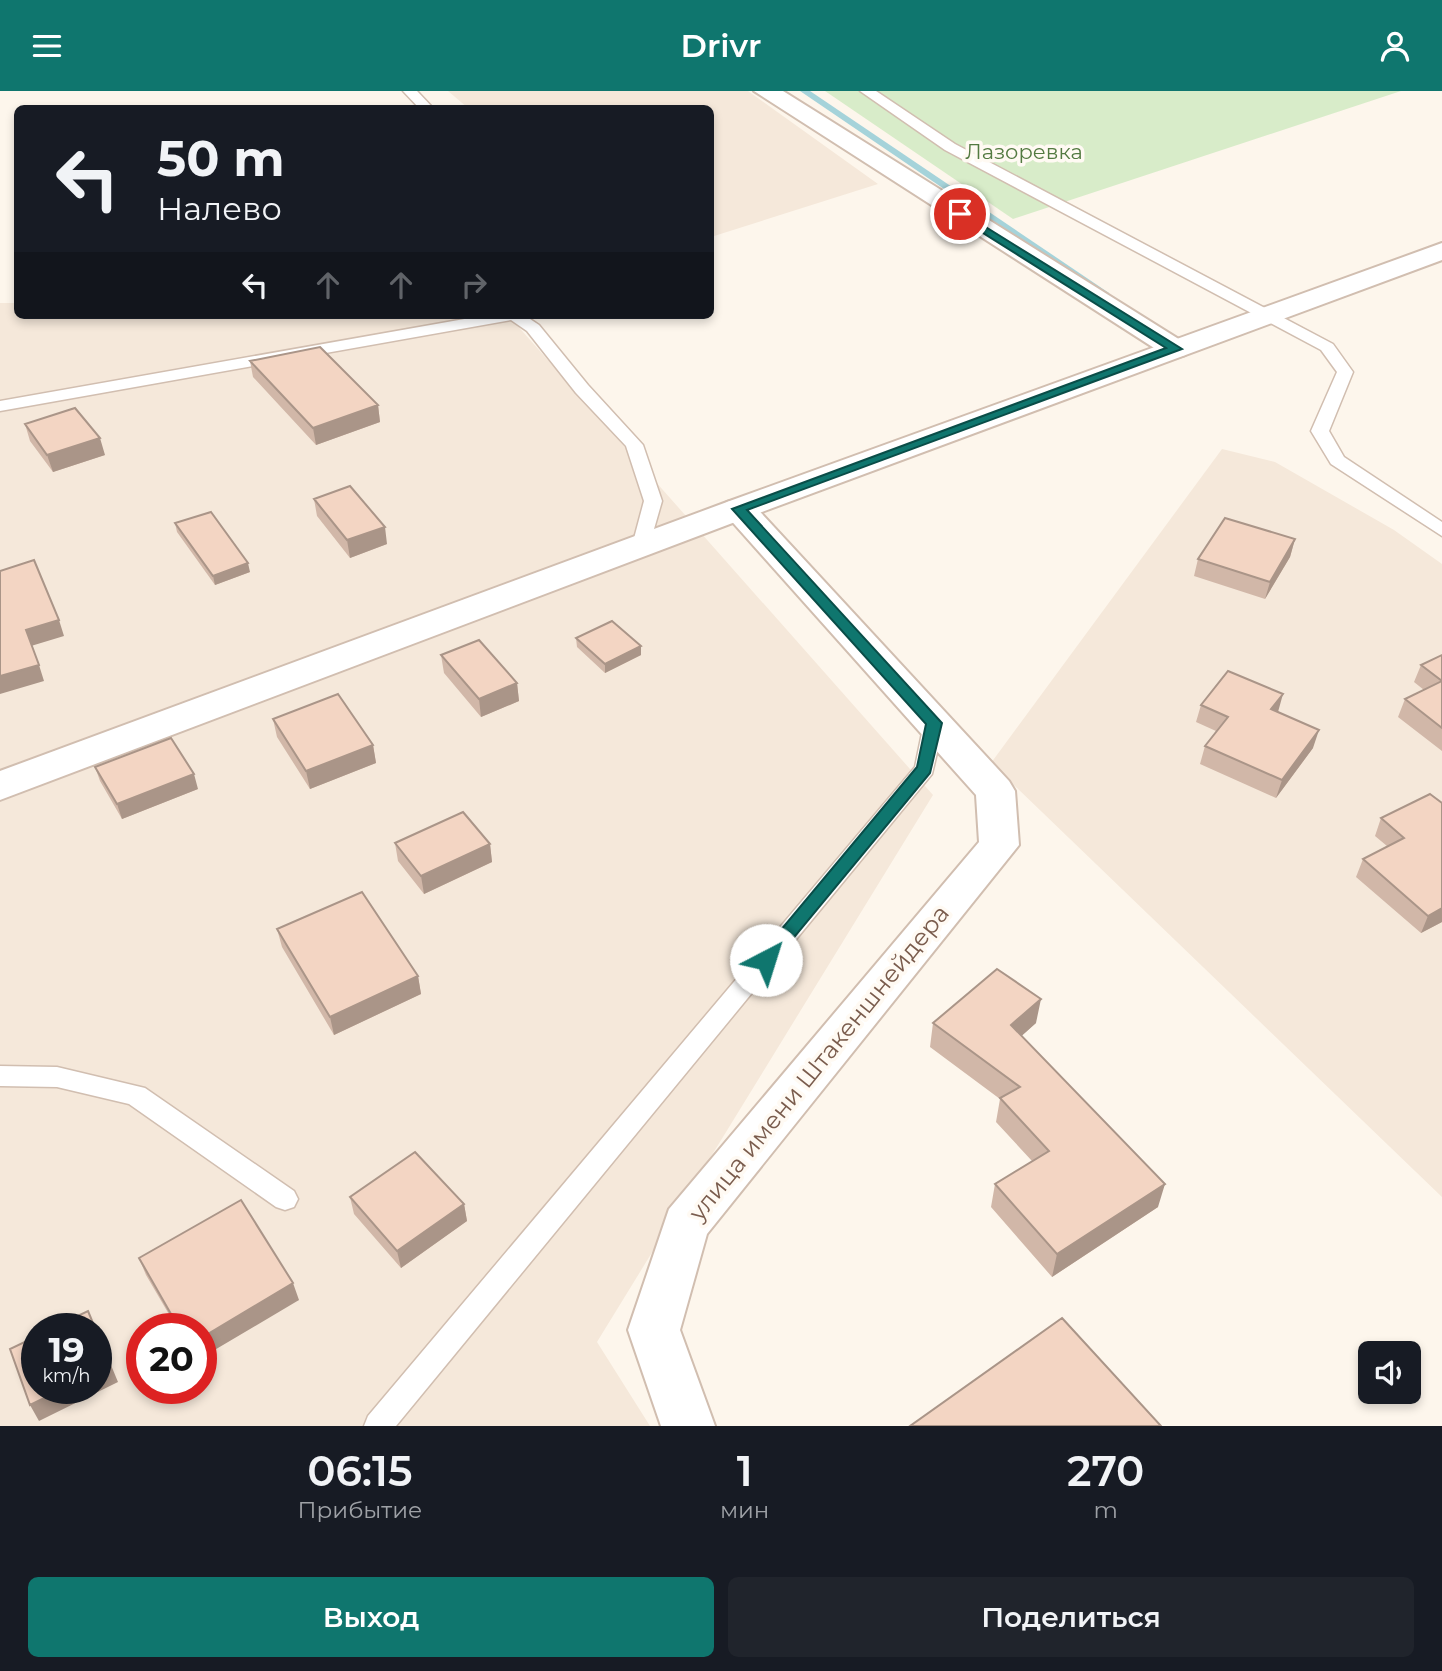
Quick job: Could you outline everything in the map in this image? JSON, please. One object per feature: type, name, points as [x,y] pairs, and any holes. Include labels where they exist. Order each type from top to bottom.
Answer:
[{"type":"street","points":[[766,91],[1175,349]]},
{"type":"street","points":[[0,786],[739,509],[1442,251]]},
{"type":"street","points":[[739,509],[945,736]]},
{"type":"street","name":"улица имени Штакеншнейдера","points":[[688,1426],[654,1330],[686,1224],[999,845],[995,791],[945,736]]},
{"type":"lane","points":[[410,91],[424,105]]},
{"type":"lane","points":[[867,91],[950,147],[1327,347],[1345,372],[1320,431],[1336,460],[1442,530]]},
{"type":"lane","points":[[0,407],[492,319]]},
{"type":"lane","points":[[520,319],[533,328],[582,389],[634,445],[653,501],[641,546]]},
{"type":"lane","points":[[378,1426],[925,769],[945,736]]},
{"type":"lane","points":[[0,1076],[57,1077],[136,1095],[285,1199]]},
{"type":"shaded area","points":[[448,91],[748,91],[878,184],[714,236],[714,105],[464,105]]},
{"type":"shaded area","points":[[0,303],[14,303],[14,319],[512,319],[933,795],[597,1342],[650,1426],[0,1426]]},
{"type":"shaded area","points":[[1222,449],[1275,462],[1394,530],[1442,564],[1442,1197],[991,763]]},
{"type":"green space","name":"Лазоревка","points":[[825,91],[1401,91],[1013,219]]},
{"type":"building","points":[[320,347],[378,405],[313,428],[250,361]]},
{"type":"building","points":[[75,408],[100,438],[47,455],[25,424]]},
{"type":"building","points":[[350,486],[385,527],[347,540],[314,499]]},
{"type":"building","points":[[211,512],[248,563],[213,576],[175,523]]},
{"type":"building","points":[[1225,518],[1295,539],[1270,582],[1198,559]]},
{"type":"building","points":[[34,560],[59,620],[26,630],[39,665],[0,676],[0,571]]},
{"type":"building","points":[[612,621],[641,646],[605,664],[576,638]]},
{"type":"building","points":[[479,640],[517,683],[479,699],[441,655]]},
{"type":"building","points":[[1442,655],[1442,681],[1421,665]]},
{"type":"building","points":[[1228,671],[1283,694],[1271,709],[1319,730],[1282,780],[1205,746],[1228,717],[1201,705]]},
{"type":"building","points":[[1442,681],[1442,728],[1405,699]]},
{"type":"building","points":[[338,694],[373,745],[306,771],[273,719]]},
{"type":"building","points":[[171,738],[194,774],[117,804],[95,767]]},
{"type":"building","points":[[1430,794],[1442,803],[1442,908],[1428,916],[1363,859],[1404,838],[1381,818]]},
{"type":"building","points":[[463,812],[490,844],[421,876],[395,843]]},
{"type":"building","points":[[362,892],[418,976],[330,1017],[277,929]]},
{"type":"building","points":[[997,969],[1041,999],[1011,1025],[1165,1184],[1057,1254],[995,1184],[1049,1151],[1000,1098],[1020,1087],[933,1023]]},
{"type":"building","points":[[415,1152],[464,1204],[397,1251],[350,1197]]},
{"type":"building","points":[[241,1200],[293,1283],[217,1328],[217,1313],[170,1313],[139,1258]]},
{"type":"building","points":[[1062,1318],[1161,1426],[910,1426]]},
{"type":"building","points":[[21,1344],[21,1380],[10,1349]]},
{"type":"waterway","points":[[804,91],[1104,293]]},
{"type":"route","points":[[766,960],[925,769],[934,723],[739,509],[1175,349],[960,214]]}]
